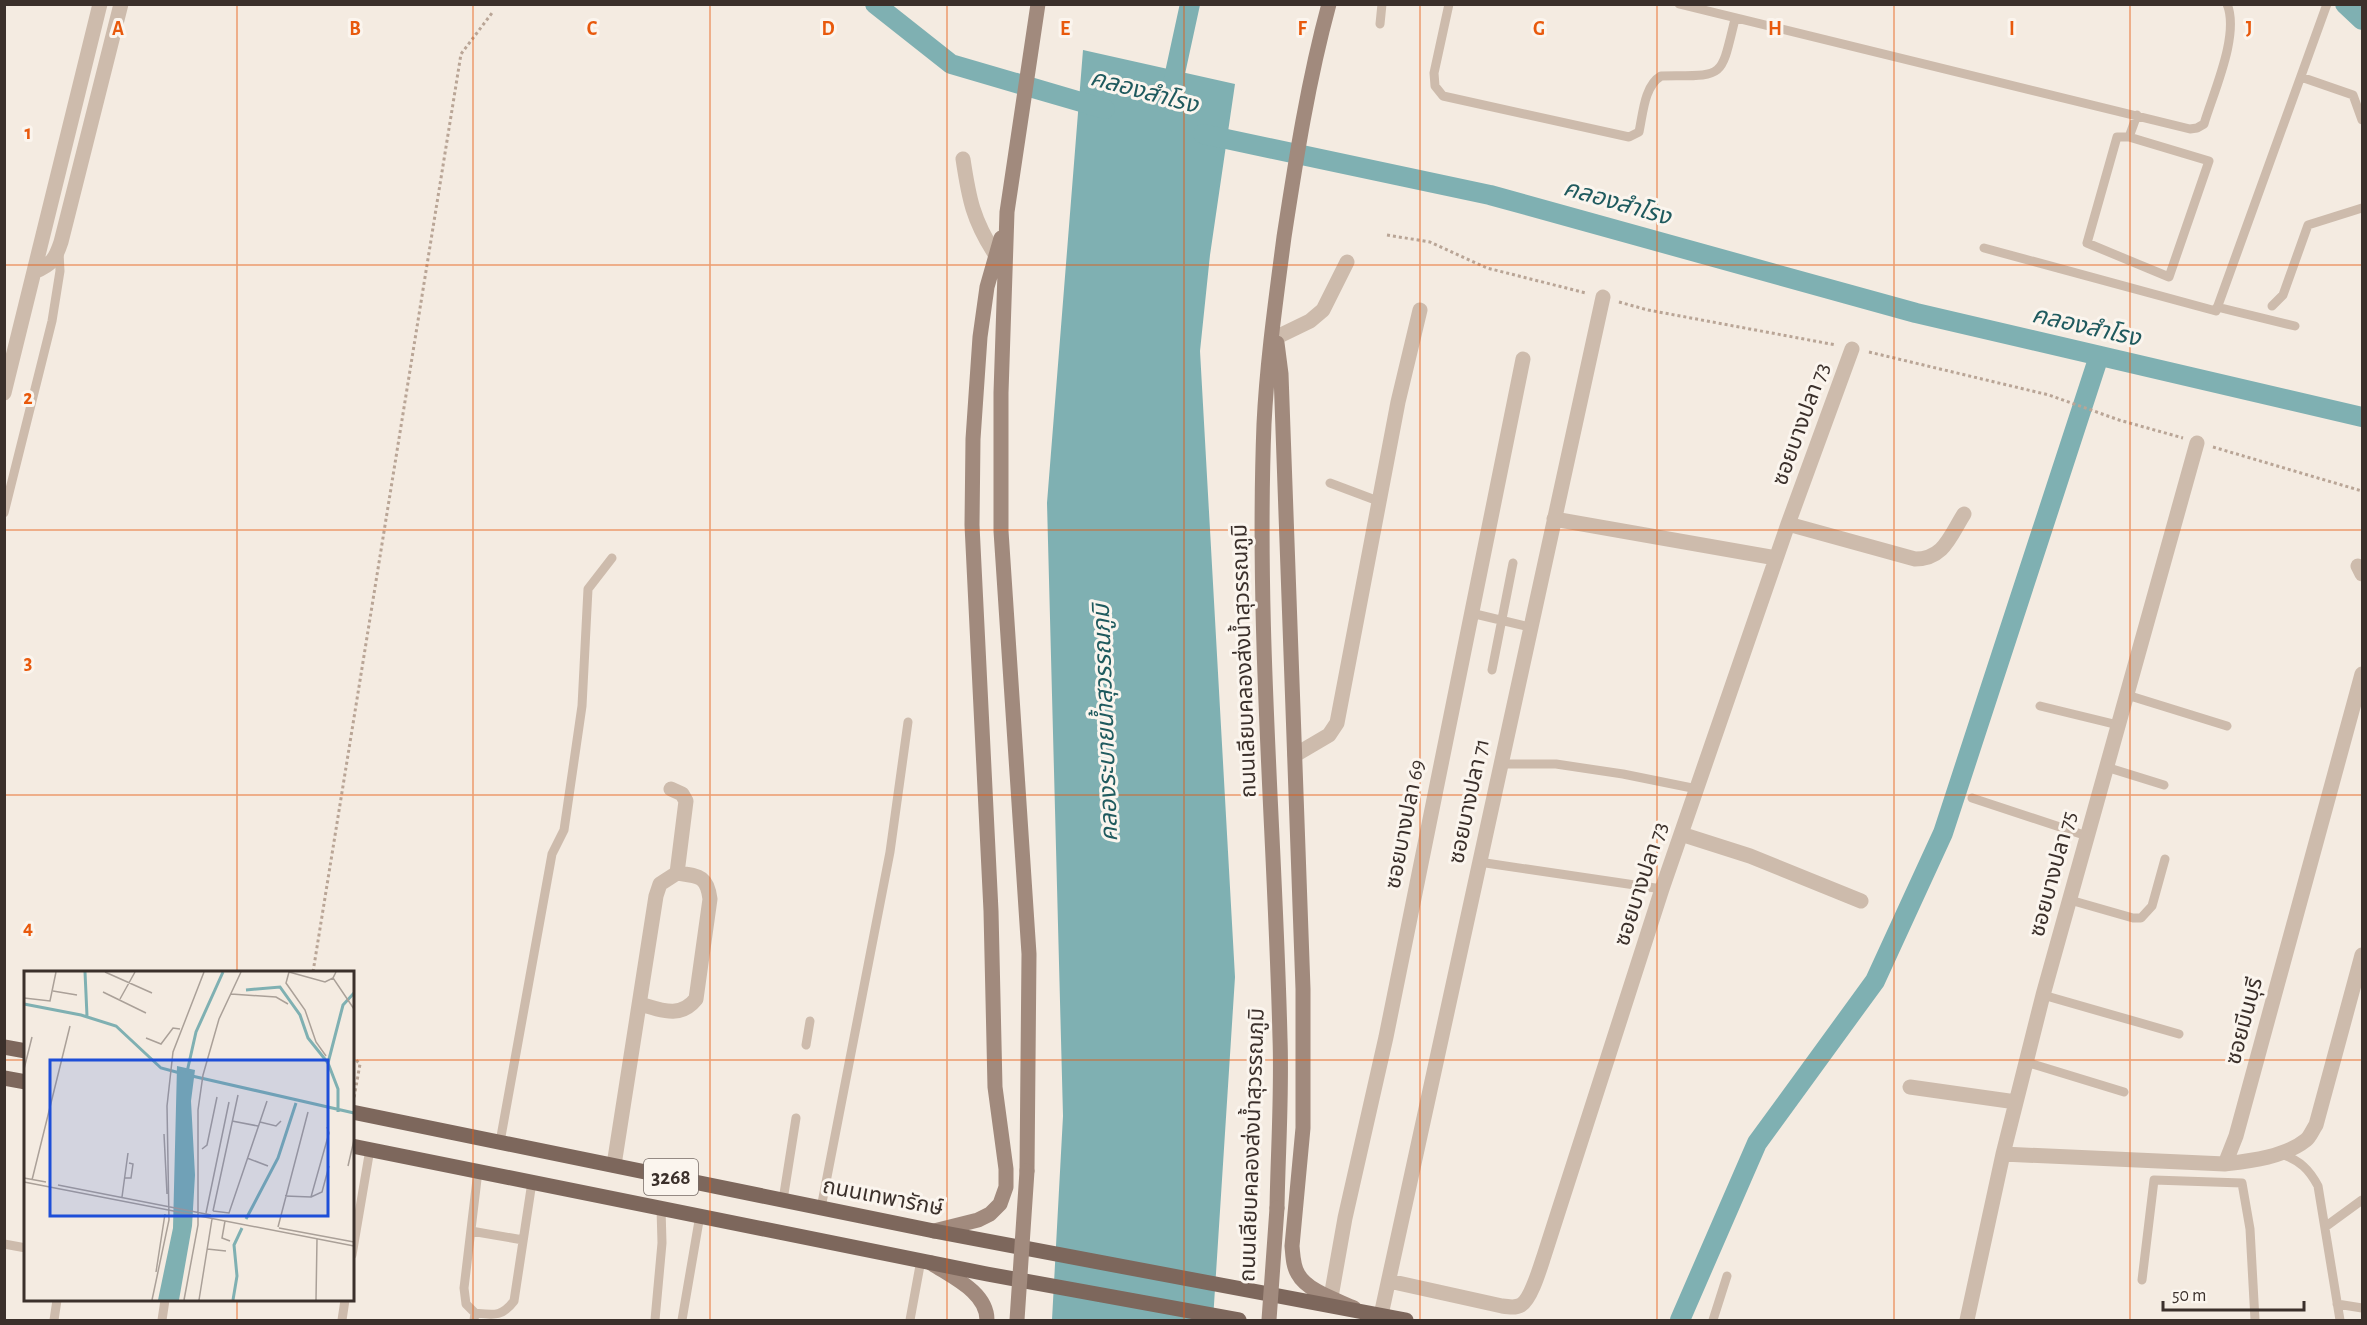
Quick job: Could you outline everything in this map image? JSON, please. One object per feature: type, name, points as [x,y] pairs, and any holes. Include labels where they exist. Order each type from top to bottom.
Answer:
[{"type":"main road","points":[[1017,1320],[1027,1171],[1029,954],[1000,531],[1001,393],[1006,218],[1038,4]]},
{"type":"main road","name":"ถนนเลียบคลองส่งน้ำสุวรรณภูมิ","points":[[1269,1320],[1277,1208],[1281,1042],[1265,679],[1261,521],[1264,421],[1274,314],[1301,126],[1328,6]]},
{"type":"main road","points":[[934,1231],[978,1220],[990,1214],[1000,1204],[1006,1187],[1006,1169],[995,1087],[990,911],[972,525],[973,439],[980,348],[987,287],[1006,218]]},
{"type":"main road","points":[[1274,314],[1281,374],[1303,989],[1303,1128],[1292,1246],[1298,1276],[1311,1287],[1364,1313]]},
{"type":"main road","points":[[4,1047],[24,1051]]},
{"type":"main road","points":[[4,1078],[24,1082]]},
{"type":"main road","name":"ถนนเทพารักษ์","points":[[354,1112],[934,1231],[1406,1320]]},
{"type":"main road","name":"3268","points":[[354,1146],[987,1274],[1239,1320]]},
{"type":"main road","points":[[926,1261],[973,1292],[983,1303],[987,1320]]},
{"type":"street","points":[[4,393],[100,4]]},
{"type":"street","points":[[34,272],[49,265],[59,247],[121,4]]},
{"type":"street","points":[[963,159],[974,215],[981,232],[995,254]]},
{"type":"street","points":[[1277,337],[1310,321],[1323,310],[1347,262]]},
{"type":"street","name":"ซอยบางปลา 71","points":[[1381,1315],[1603,297]]},
{"type":"street","points":[[1295,755],[1329,735],[1337,723],[1378,501],[1420,310]]},
{"type":"street","name":"ซอยบางปลา 73","points":[[1389,1281],[1502,1306],[1515,1307],[1523,1304],[1529,1296],[1544,1256],[1662,890],[1776,558],[1852,349]]},
{"type":"street","name":"ซอยบางปลา 69","points":[[1331,1297],[1345,1218],[1386,1037],[1523,359]]},
{"type":"street","name":"ซอยบางปลา 75","points":[[1967,1320],[2003,1154],[2043,995],[2197,443]]},
{"type":"street","points":[[1788,524],[1915,559],[1926,559],[1941,550],[1964,514]]},
{"type":"street","points":[[1554,519],[1776,558]]},
{"type":"street","name":"ซอยมีนบุรี","points":[[2225,1164],[2236,1136],[2362,674]]},
{"type":"street","points":[[671,789],[682,794],[686,801],[677,873]]},
{"type":"street","points":[[1682,834],[1750,856],[1861,901]]},
{"type":"street","points":[[614,1166],[656,896],[660,884],[677,873],[699,877],[708,887],[710,899],[696,999],[688,1009],[679,1011],[662,1010],[640,1004]]},
{"type":"street","points":[[2003,1154],[2225,1164],[2262,1159],[2306,1140],[2316,1125],[2362,955]]},
{"type":"street","points":[[1910,1087],[2016,1102]]},
{"type":"lane","points":[[1380,24],[1382,4]]},
{"type":"lane","points":[[1449,4],[1434,73],[1434,86],[1443,96],[1629,137],[1639,132],[1650,88],[1655,79],[1661,76],[1711,75],[1719,71],[1725,62],[1735,19]]},
{"type":"lane","points":[[1678,4],[1699,7],[1735,19],[2190,129],[2204,124],[2230,41],[2231,22],[2227,4]]},
{"type":"lane","points":[[1984,248],[2216,311],[2327,4]]},
{"type":"lane","points":[[2301,77],[2353,95],[2362,120]]},
{"type":"lane","points":[[2129,137],[2137,115]]},
{"type":"lane","points":[[2117,136],[2129,137],[2209,161],[2169,277],[2087,243],[2117,136]]},
{"type":"lane","points":[[2272,306],[2283,295],[2308,225],[2362,208]]},
{"type":"lane","points":[[4,513],[52,321],[60,271],[59,247]]},
{"type":"lane","points":[[2217,307],[2295,326]]},
{"type":"lane","points":[[1330,483],[1378,501]]},
{"type":"lane","points":[[500,1142],[552,854],[564,830],[582,706],[588,589],[612,558]]},
{"type":"lane","points":[[1492,670],[1514,563]]},
{"type":"lane","points":[[1471,613],[1530,627]]},
{"type":"lane","points":[[2127,695],[2227,726]]},
{"type":"lane","points":[[2040,706],[2118,724]]},
{"type":"lane","points":[[821,1208],[890,852],[908,722]]},
{"type":"lane","points":[[1500,764],[1556,764],[1623,774],[1697,789]]},
{"type":"lane","points":[[2106,767],[2164,785]]},
{"type":"lane","points":[[1972,798],[2086,836]]},
{"type":"lane","points":[[2070,900],[2133,918],[2141,918],[2152,906],[2165,859]]},
{"type":"lane","points":[[1479,862],[1662,890]]},
{"type":"lane","points":[[2043,995],[2179,1034]]},
{"type":"lane","points":[[806,1045],[810,1021]]},
{"type":"lane","points":[[2026,1062],[2124,1092]]},
{"type":"lane","points":[[783,1200],[795,1118]]},
{"type":"lane","points":[[354,1243],[370,1149]]},
{"type":"lane","points":[[2280,1153],[2298,1160],[2311,1172],[2318,1186],[2340,1320]]},
{"type":"lane","points":[[478,1171],[464,1288],[466,1304],[475,1317],[495,1315],[506,1311],[514,1300],[532,1182]]},
{"type":"lane","points":[[2142,1280],[2154,1180],[2242,1183],[2250,1229],[2255,1320]]},
{"type":"lane","points":[[2325,1227],[2362,1200]]},
{"type":"lane","points":[[655,1320],[662,1243],[661,1208]]},
{"type":"lane","points":[[682,1320],[700,1215]]},
{"type":"lane","points":[[471,1231],[523,1240]]},
{"type":"lane","points":[[4,1244],[24,1248]]},
{"type":"lane","points":[[910,1320],[926,1261]]},
{"type":"lane","points":[[1713,1320],[1727,1276]]},
{"type":"lane","points":[[54,1320],[57,1301]]},
{"type":"lane","points":[[162,1320],[165,1301]]},
{"type":"lane","points":[[342,1320],[345,1301]]},
{"type":"lane","points":[[2337,1304],[2362,1308]]},
{"type":"path","points":[[313,971],[461,54],[492,13]]},
{"type":"path","points":[[1388,235],[1430,242],[1487,268],[1648,310],[1852,349],[2049,395],[2119,420],[2362,491]]},
{"type":"path","points":[[354,1058],[360,1064],[354,1095]]},
{"type":"water","name":"คลองระบายน้ำสุวรรณภูมิ","points":[[1083,50],[1235,84],[1210,255],[1200,351],[1235,977],[1213,1320],[1052,1320],[1063,1116],[1047,503]]},
{"type":"waterway","name":"คลองสำโรง","points":[[875,4],[951,64],[1105,109]]},
{"type":"waterway","points":[[1170,96],[1190,4]]},
{"type":"waterway","points":[[2345,4],[2362,20]]},
{"type":"waterway","name":"คลองสำโรง","points":[[1203,134],[1490,195],[1916,313],[2362,417]]},
{"type":"waterway","points":[[1680,1320],[1757,1143],[1875,981],[1943,833],[2099,356]]}]
